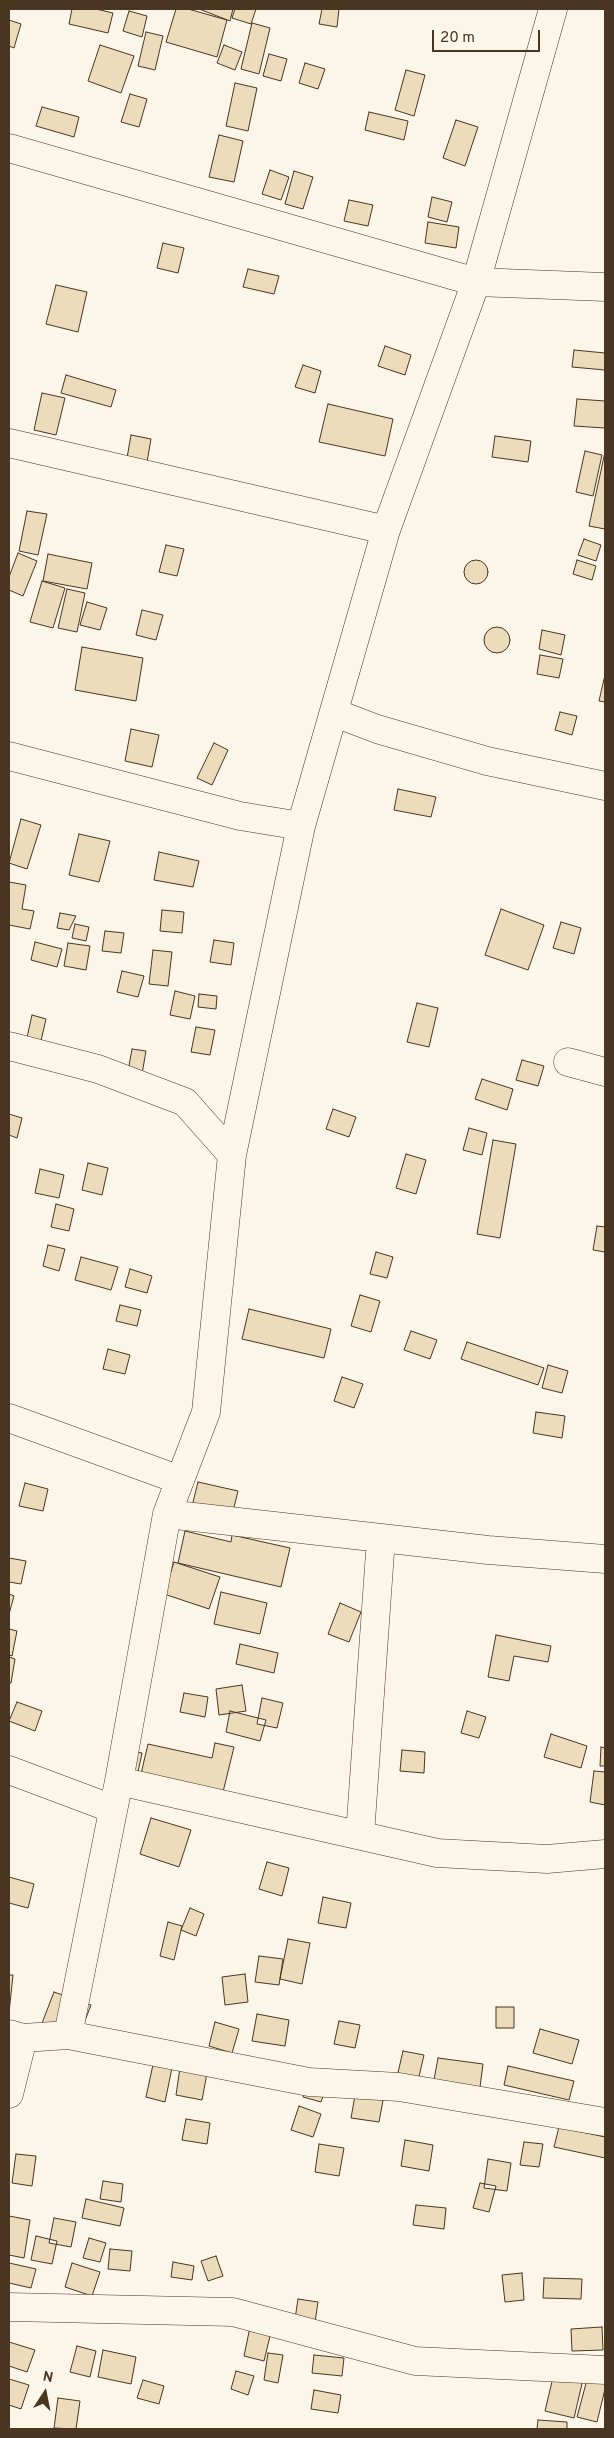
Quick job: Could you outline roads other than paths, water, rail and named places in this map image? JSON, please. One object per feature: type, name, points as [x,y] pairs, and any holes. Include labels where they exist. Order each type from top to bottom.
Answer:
[{"type":"street","points":[[68,2035],[119,1781],[166,1514],[206,1412],[232,1155],[301,826],[386,530],[476,282],[553,9]]},
{"type":"street","points":[[9,148],[476,282],[605,287]]},
{"type":"street","points":[[9,443],[386,530]]},
{"type":"street","points":[[335,713],[377,729],[487,761],[605,786]]},
{"type":"street","points":[[9,756],[240,816],[301,826]]},
{"type":"street","points":[[9,1046],[98,1069],[185,1102],[232,1155]]},
{"type":"street","points":[[568,1062],[605,1072]]},
{"type":"street","points":[[9,1418],[180,1480]]},
{"type":"street","points":[[166,1514],[381,1538],[605,1559]]},
{"type":"street","points":[[360,1836],[381,1538]]},
{"type":"street","points":[[9,1770],[113,1809]]},
{"type":"street","points":[[119,1781],[437,1853],[547,1859],[605,1854]]},
{"type":"street","points":[[9,2094],[16,2036],[68,2035],[309,2082],[399,2087],[605,2122]]},
{"type":"street","points":[[9,2307],[233,2312],[415,2361],[605,2370]]}]
